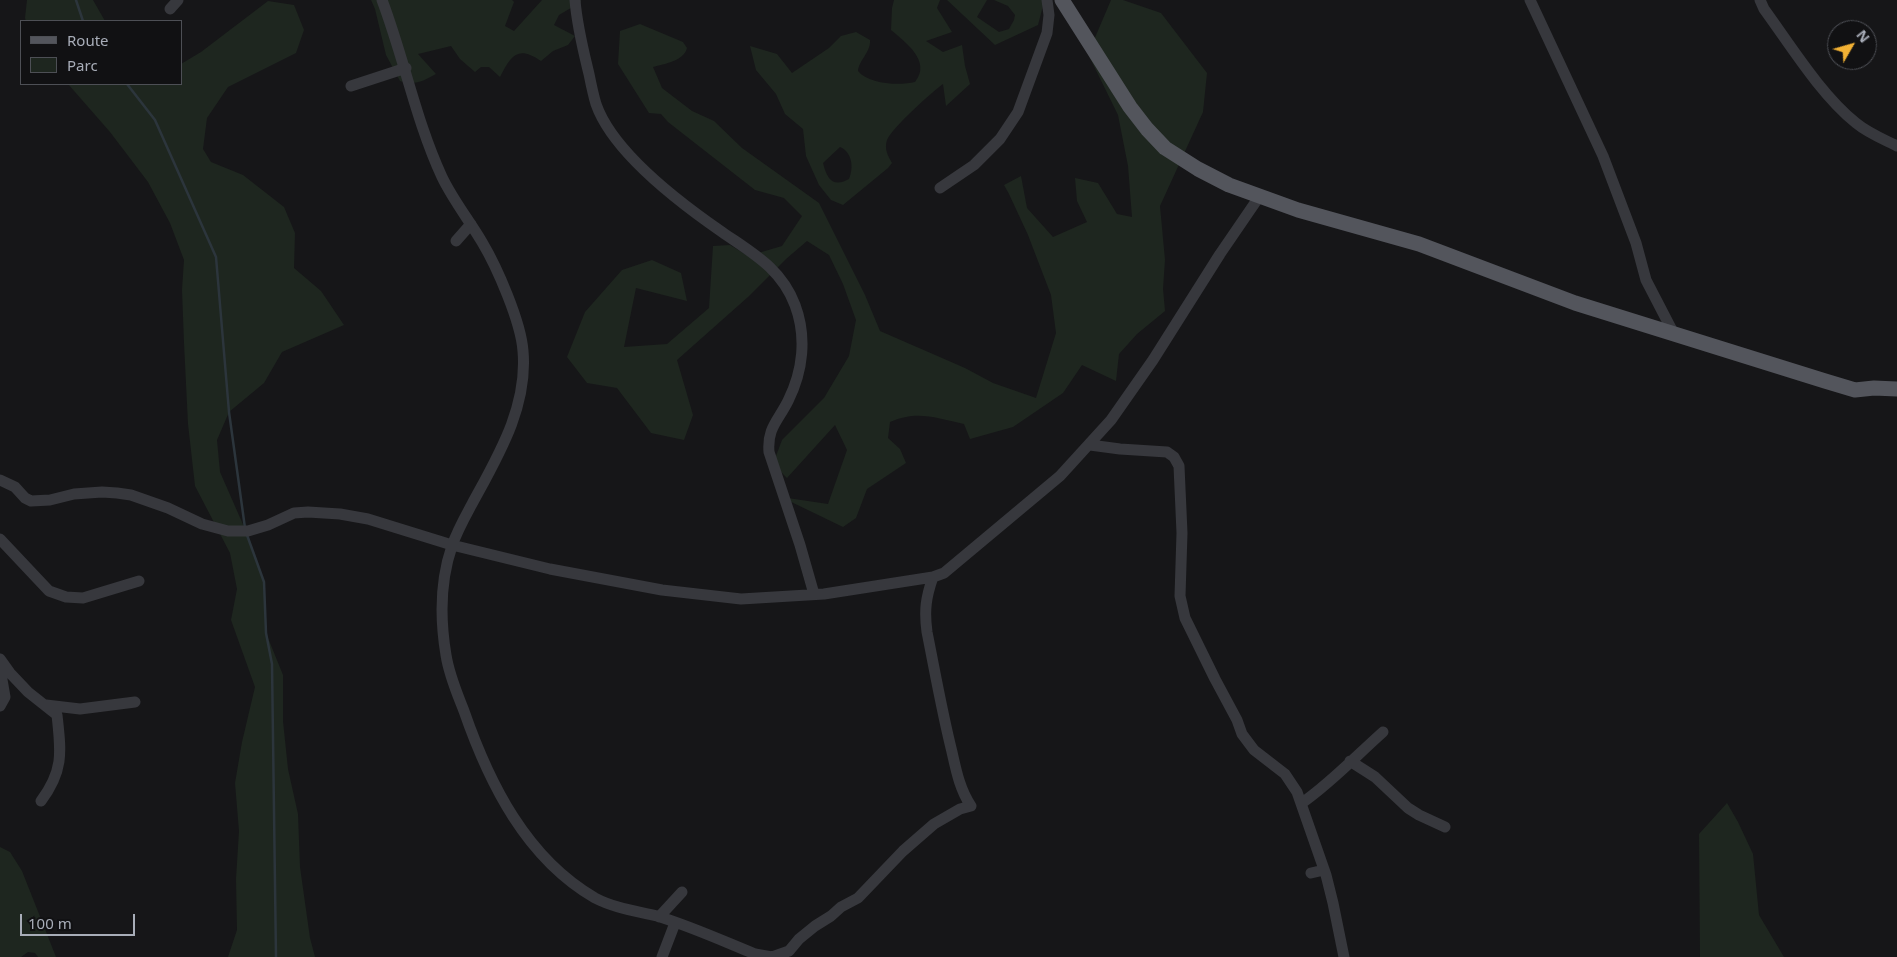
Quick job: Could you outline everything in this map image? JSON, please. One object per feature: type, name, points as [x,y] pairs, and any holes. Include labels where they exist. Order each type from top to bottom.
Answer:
[{"type":"main road","points":[[1062,0],[1130,107],[1164,148],[1229,185],[1298,210],[1419,244],[1575,303],[1855,390],[1874,388],[1897,389]]},
{"type":"street","points":[[170,9],[178,0]]},
{"type":"street","points":[[382,0],[406,68],[419,116],[441,175],[452,196],[483,244],[500,277],[516,321],[523,350],[522,386],[515,417],[452,545],[444,573],[442,611],[446,656],[451,677],[494,787],[513,818],[551,865],[569,880],[598,899],[617,907],[659,917],[755,954],[772,957],[789,951],[799,939],[815,926],[841,907],[858,898],[903,851],[934,824],[960,809],[971,806],[958,778],[927,632],[925,617],[926,596],[933,577]]},
{"type":"street","points":[[574,0],[578,32],[596,105],[608,127],[623,148],[662,186],[701,217],[764,261],[778,274],[795,305],[800,324],[802,348],[800,369],[788,401],[771,430],[768,440],[769,452],[814,594]]},
{"type":"street","points":[[940,188],[974,165],[1000,140],[1018,112],[1047,33],[1049,15],[1047,0]]},
{"type":"street","points":[[1530,0],[1602,156],[1636,243],[1646,280],[1674,334]]},
{"type":"street","points":[[1760,0],[1764,9],[1812,76],[1843,111],[1857,124],[1897,146]]},
{"type":"street","points":[[351,86],[406,68]]},
{"type":"street","points":[[0,480],[15,486],[25,498],[31,501],[44,501],[74,494],[102,492],[131,495],[168,508],[202,524],[228,531],[248,531],[268,525],[294,513],[340,514],[368,519],[452,545],[550,569],[662,590],[741,599],[860,589],[933,577],[944,573],[1014,516],[1060,476],[1090,445],[1128,398],[1259,196]]},
{"type":"street","points":[[456,241],[471,224]]},
{"type":"street","points":[[1090,445],[1167,452],[1174,457],[1179,466],[1182,533],[1180,596],[1185,618],[1211,672],[1238,720],[1242,734],[1254,750],[1285,774],[1297,792],[1334,903],[1344,957]]},
{"type":"street","points":[[0,539],[50,591],[66,597],[83,598],[139,581]]},
{"type":"street","points":[[0,659],[28,692],[57,716],[61,758],[56,777],[41,801]]},
{"type":"street","points":[[0,668],[5,697],[0,706]]},
{"type":"street","points":[[46,705],[80,708],[135,702]]},
{"type":"street","points":[[1302,803],[1334,779],[1350,761],[1383,732]]},
{"type":"street","points":[[1350,761],[1375,777],[1418,815],[1445,827]]},
{"type":"street","points":[[1311,873],[1324,870]]},
{"type":"street","points":[[659,917],[682,892]]},
{"type":"street","points":[[662,957],[675,923]]},
{"type":"green space","points":[[27,0],[93,0],[104,20],[26,20]]},
{"type":"green space","points":[[371,0],[512,0],[514,2],[505,26],[514,31],[542,0],[581,0],[581,2],[559,15],[554,25],[575,36],[568,45],[553,51],[541,61],[533,56],[521,53],[512,58],[500,77],[489,67],[481,67],[475,72],[460,59],[451,46],[418,54],[436,74],[423,81],[410,83],[400,81],[386,55]]},
{"type":"green space","points":[[894,0],[940,0],[937,8],[952,32],[926,41],[943,52],[962,45],[970,84],[946,106],[943,84],[913,110],[896,127],[887,140],[886,149],[892,163],[843,205],[831,200],[819,185],[806,156],[803,129],[785,114],[776,94],[756,70],[750,46],[777,54],[792,73],[829,48],[841,36],[856,32],[870,40],[869,48],[860,63],[858,71],[869,79],[884,83],[901,84],[915,82],[919,74],[919,59],[909,46],[891,30]],"holes":[[[840,147],[844,149],[851,160],[851,174],[849,179],[839,183],[831,180],[826,174],[823,163]]]},
{"type":"green space","points":[[947,0],[987,0],[977,17],[999,32],[1009,29],[1015,15],[1008,6],[994,0],[1043,0],[1044,2],[1038,25],[995,45]]},
{"type":"green space","points":[[1111,0],[1123,0],[1161,13],[1207,73],[1203,112],[1160,206],[1165,260],[1163,289],[1165,311],[1137,334],[1119,354],[1116,381],[1082,365],[1063,393],[1013,427],[970,439],[964,424],[927,416],[909,416],[890,422],[888,438],[900,449],[906,463],[867,489],[856,518],[843,527],[781,497],[828,504],[847,450],[835,425],[787,478],[773,464],[782,440],[824,398],[849,356],[856,320],[843,284],[829,255],[807,241],[677,360],[693,415],[684,440],[651,433],[617,388],[587,383],[567,357],[585,312],[622,270],[652,260],[681,273],[687,301],[636,288],[624,347],[667,344],[709,308],[713,246],[730,245],[748,256],[782,246],[802,216],[784,198],[755,190],[668,122],[661,114],[649,113],[618,64],[620,31],[640,24],[683,42],[687,48],[678,59],[653,67],[662,88],[692,111],[714,121],[742,148],[819,203],[865,295],[880,331],[965,368],[993,383],[1036,398],[1056,333],[1051,295],[1028,235],[1004,185],[1021,176],[1027,208],[1053,237],[1087,222],[1077,201],[1075,178],[1098,183],[1117,214],[1132,217],[1128,166],[1118,115],[1088,54]]},
{"type":"green space","points":[[268,1],[294,5],[304,30],[296,53],[228,87],[207,118],[203,149],[211,162],[243,175],[284,207],[295,233],[294,268],[321,291],[344,325],[282,352],[264,383],[229,412],[217,440],[220,472],[245,529],[264,582],[266,633],[283,675],[283,721],[288,769],[298,814],[300,867],[310,938],[315,957],[228,957],[237,930],[236,879],[239,831],[235,783],[242,742],[255,687],[231,620],[237,589],[230,553],[195,486],[188,424],[184,343],[182,290],[184,260],[170,223],[148,182],[110,132],[69,85],[182,85],[182,63],[201,52]]},
{"type":"green space","points":[[1727,803],[1753,854],[1759,915],[1784,957],[1700,957],[1699,834]]},
{"type":"green space","points":[[0,847],[10,852],[22,871],[56,957],[38,957],[35,953],[28,952],[21,957],[0,957]]},
{"type":"waterway","points":[[76,0],[83,20]]},
{"type":"waterway","points":[[128,85],[155,120],[216,257],[229,412],[245,528]]},
{"type":"waterway","points":[[247,535],[264,582],[266,633],[272,664],[276,957]]}]
